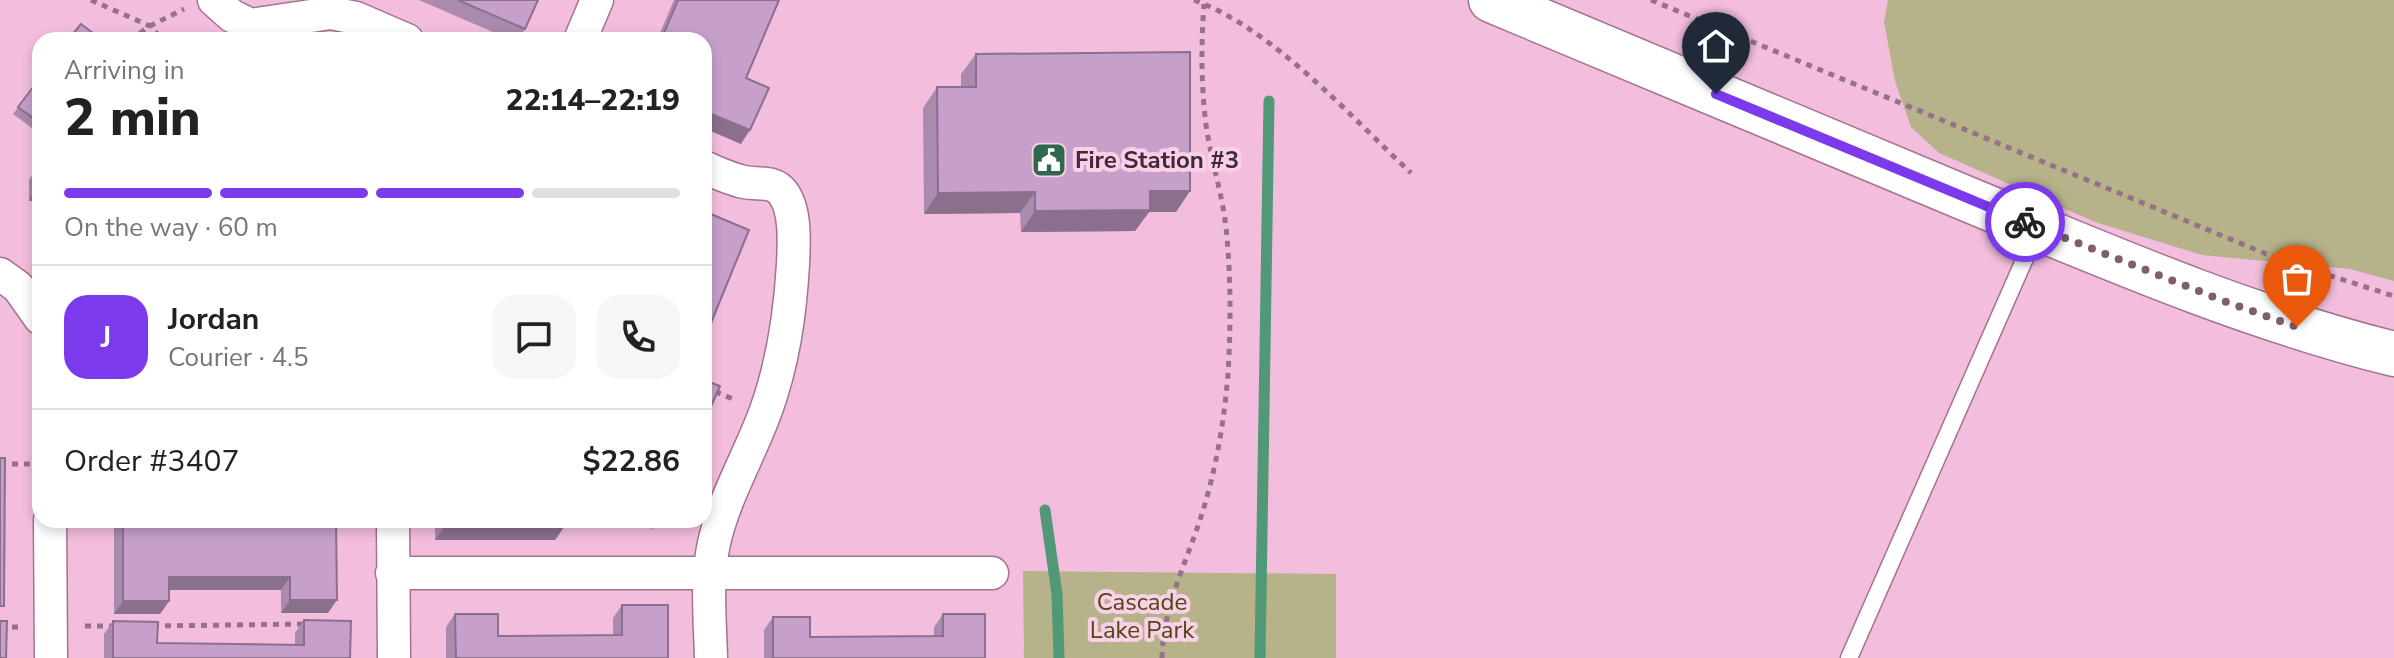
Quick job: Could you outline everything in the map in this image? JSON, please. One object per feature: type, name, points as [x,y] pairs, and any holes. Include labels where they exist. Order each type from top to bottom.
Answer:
[{"type":"main road","points":[[1491,0],[2038,228],[2224,301],[2297,327],[2394,354]]},
{"type":"street","points":[[272,24],[283,18],[298,0]]},
{"type":"street","points":[[583,32],[597,0]]},
{"type":"street","points":[[220,3],[232,16],[251,25],[272,24],[346,9],[391,32]]},
{"type":"street","points":[[711,658],[710,573],[719,522],[765,413],[778,373],[788,330],[794,248],[791,214],[786,195],[779,187],[746,182],[712,170]]},
{"type":"street","points":[[0,274],[18,287],[32,307]]},
{"type":"street","points":[[50,528],[50,642]]},
{"type":"street","points":[[393,528],[394,658]]},
{"type":"street","points":[[392,573],[992,573]]},
{"type":"lane","points":[[1849,658],[2038,228]]},
{"type":"path","points":[[91,0],[150,26],[156,32]]},
{"type":"path","points":[[1194,0],[1226,13],[1283,53],[1411,173]]},
{"type":"path","points":[[1651,0],[2281,260],[2394,296]]},
{"type":"path","points":[[1162,658],[1176,582],[1200,521],[1214,468],[1224,420],[1228,369],[1229,264],[1226,224],[1206,128],[1201,52],[1204,4]]},
{"type":"path","points":[[141,32],[150,26]]},
{"type":"path","points":[[0,464],[32,464]]},
{"type":"path","points":[[144,626],[315,624]]},
{"type":"path","points":[[0,627],[50,642],[128,626]]},
{"type":"green space","points":[[1888,0],[2394,0],[2394,281],[2350,269],[2202,255],[2095,222],[1939,153],[1911,127],[1895,81],[1884,22]]},
{"type":"green space","name":"Cascade Lake Park","points":[[1023,571],[1336,574],[1336,658],[1024,658]]},
{"type":"building","points":[[458,0],[538,0],[525,29]]},
{"type":"building","points":[[678,0],[779,0],[746,78],[769,88],[750,130],[712,114],[712,32],[664,32]]},
{"type":"building","points":[[81,24],[92,32],[74,32]]},
{"type":"building","name":"Fire Station #3","points":[[1190,52],[1190,191],[1150,191],[1150,210],[1035,211],[1035,192],[938,193],[937,87],[976,87],[976,54]]},
{"type":"building","points":[[32,89],[32,117],[18,107]]},
{"type":"building","points":[[712,215],[749,230],[712,320]]},
{"type":"building","points":[[712,383],[720,386],[712,404]]},
{"type":"building","points":[[0,458],[5,458],[4,606],[0,606]]},
{"type":"building","points":[[123,528],[336,528],[337,600],[290,600],[290,577],[169,577],[169,601],[123,601]]},
{"type":"building","points":[[622,605],[668,605],[668,658],[456,658],[455,614],[498,614],[498,636],[622,635]]},
{"type":"building","points":[[943,614],[985,614],[985,658],[773,658],[773,617],[810,617],[810,637],[943,636]]},
{"type":"building","points":[[304,620],[351,621],[350,658],[113,658],[113,621],[158,622],[157,643],[304,645]]},
{"type":"building","points":[[0,621],[7,621],[6,658],[0,658]]},
{"type":"waterway","points":[[1260,658],[1269,101]]},
{"type":"waterway","points":[[1045,510],[1057,594],[1059,658]]},
{"type":"way so far","points":[[2025,222],[2297,327]]},
{"type":"place","name":"Fire Station #3","points":[[1049,160]]},
{"type":"route","points":[[1716,94],[2025,222]]}]
